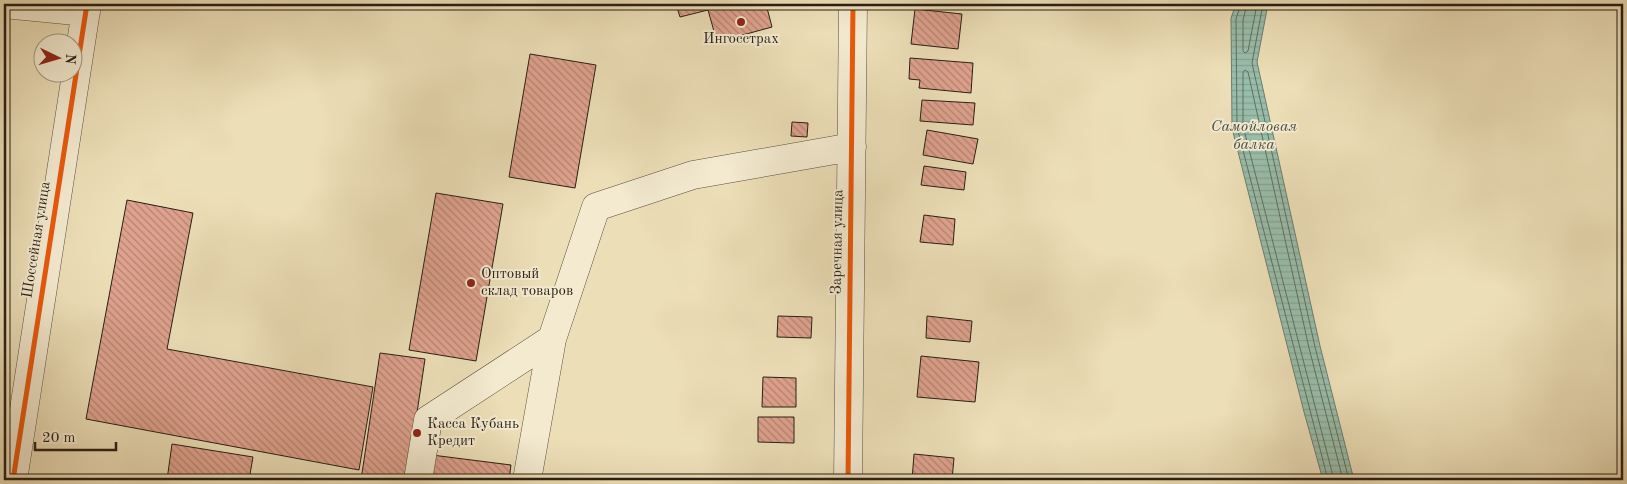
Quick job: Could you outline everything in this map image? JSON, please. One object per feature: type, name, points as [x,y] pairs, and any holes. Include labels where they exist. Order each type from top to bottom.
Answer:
[{"type":"street","points":[[4,4],[86,8]]},
{"type":"street","name":"Заречная улица","points":[[848,480],[853,4]]},
{"type":"street","name":"Шоссейная улица","points":[[11,464],[86,8]]},
{"type":"street","points":[[527,480],[552,339],[596,207],[693,175],[852,147]]},
{"type":"street","points":[[418,480],[428,420],[552,339]]},
{"type":"water","name":"Самойловая балка","points":[[1236,4],[1268,4],[1257,62],[1320,346],[1354,480],[1323,480],[1232,128],[1231,18]]},
{"type":"building","name":"Ингосстрах","points":[[676,4],[766,4],[772,27],[717,42],[708,10],[680,17]]},
{"type":"building","points":[[915,9],[962,14],[958,49],[911,44]]},
{"type":"building","points":[[530,54],[596,65],[575,188],[509,177]]},
{"type":"building","points":[[910,58],[973,63],[971,93],[919,88],[920,80],[909,79]]},
{"type":"building","points":[[922,100],[975,103],[973,125],[920,121]]},
{"type":"building","points":[[792,122],[808,123],[807,137],[791,136]]},
{"type":"building","points":[[927,130],[978,139],[973,164],[923,155]]},
{"type":"building","points":[[924,166],[966,172],[964,190],[921,185]]},
{"type":"building","points":[[436,193],[503,204],[476,361],[409,350]]},
{"type":"building","points":[[127,200],[193,213],[167,349],[373,387],[359,470],[86,419]]},
{"type":"building","points":[[924,215],[955,219],[953,245],[920,242]]},
{"type":"building","points":[[778,316],[812,317],[811,338],[777,337]]},
{"type":"building","points":[[927,316],[972,321],[970,342],[926,338]]},
{"type":"building","points":[[380,353],[425,359],[407,480],[361,480]]},
{"type":"building","points":[[921,356],[979,362],[975,402],[917,397]]},
{"type":"building","points":[[763,377],[796,378],[796,407],[762,407]]},
{"type":"building","points":[[758,417],[794,417],[794,443],[758,442]]},
{"type":"building","points":[[172,444],[253,457],[249,480],[167,480]]},
{"type":"building","points":[[914,454],[954,458],[952,480],[912,480]]},
{"type":"building","points":[[432,455],[511,465],[509,480],[429,480]]},
{"type":"building","points":[[804,475],[804,480],[762,480],[762,478]]},
{"type":"cycle path","points":[[13,480],[87,4]]},
{"type":"cycle path","points":[[848,480],[853,4]]},
{"type":"place","name":"Ингосстрах","points":[[741,22]]},
{"type":"place","name":"Оптовый склад товаров","points":[[471,283]]},
{"type":"place","name":"Касса Кубань Кредит","points":[[417,433]]}]
